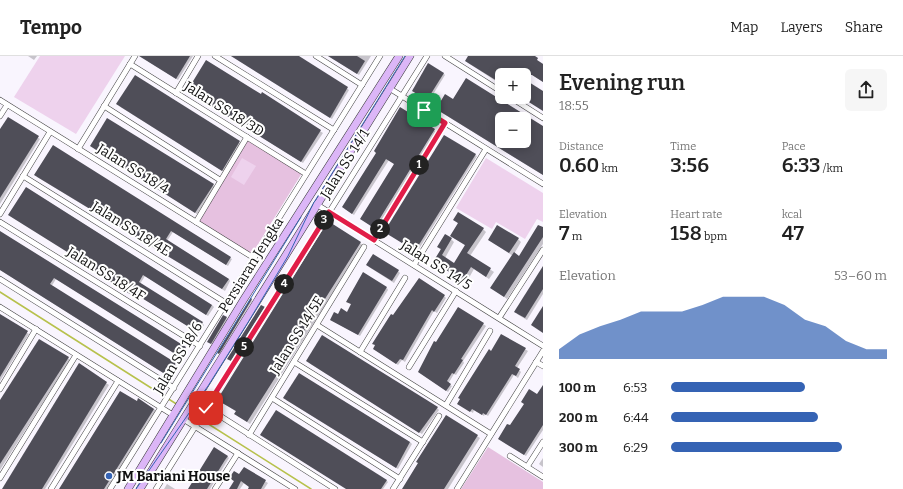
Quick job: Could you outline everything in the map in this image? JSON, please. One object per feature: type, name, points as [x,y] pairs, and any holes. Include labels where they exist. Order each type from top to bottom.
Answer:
[{"type":"main road","name":"Persiaran Jengka","points":[[128,489],[244,299],[399,56]]},
{"type":"main road","name":"Persiaran Jengka","points":[[140,489],[316,204],[410,56]]},
{"type":"main road","points":[[381,83],[389,88]]},
{"type":"street","points":[[78,149],[135,56]]},
{"type":"street","points":[[176,93],[198,56]]},
{"type":"street","points":[[215,56],[334,130]]},
{"type":"street","points":[[316,56],[362,85]]},
{"type":"street","name":"Jalan SS 18/6","points":[[110,489],[162,408],[380,56]]},
{"type":"street","name":"Jalan SS 14/1","points":[[156,489],[427,56]]},
{"type":"street","points":[[444,56],[495,88]]},
{"type":"street","name":"Jalan SS 18/3D","points":[[130,64],[306,174]]},
{"type":"street","points":[[389,88],[543,184]]},
{"type":"street","name":"Jalan SS 18/4","points":[[0,100],[254,258]]},
{"type":"street","points":[[521,104],[543,118]]},
{"type":"street","points":[[0,116],[7,105]]},
{"type":"street","points":[[104,106],[220,180]]},
{"type":"street","points":[[374,240],[445,123]]},
{"type":"street","points":[[0,214],[50,132]]},
{"type":"street","points":[[196,222],[247,137]]},
{"type":"street","points":[[414,265],[486,149]]},
{"type":"street","name":"Jalan SS 18/4E","points":[[23,176],[226,303]]},
{"type":"street","name":"Jalan SS 14/5","points":[[316,204],[543,346]]},
{"type":"street","name":"Jalan SS 18/4F","points":[[0,222],[200,346]]},
{"type":"street","name":"Jalan SS 14/5E","points":[[249,435],[364,247]]},
{"type":"street","points":[[499,318],[543,250]]},
{"type":"street","points":[[360,352],[405,278]]},
{"type":"street","points":[[0,279],[174,388]]},
{"type":"street","points":[[408,367],[456,291]]},
{"type":"street","points":[[0,307],[172,415]]},
{"type":"street","points":[[317,325],[491,434]]},
{"type":"street","points":[[0,389],[36,329]]},
{"type":"street","points":[[446,405],[490,331]]},
{"type":"street","points":[[456,489],[543,351]]},
{"type":"street","points":[[0,478],[76,355]]},
{"type":"street","points":[[294,362],[423,442]]},
{"type":"street","points":[[536,362],[543,366]]},
{"type":"street","points":[[52,489],[118,381]]},
{"type":"street","points":[[272,398],[400,479]]},
{"type":"street","points":[[195,400],[335,489]]},
{"type":"street","points":[[186,414],[195,426],[295,489]]},
{"type":"street","points":[[393,489],[439,416]]},
{"type":"street","points":[[527,467],[543,442]]},
{"type":"street","points":[[215,489],[238,453]]},
{"type":"street","points":[[510,456],[543,477]]},
{"type":"shaded area","points":[[40,56],[125,56],[76,134],[14,97]]},
{"type":"shaded area","points":[[248,140],[302,173],[252,254],[198,222]]},
{"type":"shaded area","points":[[242,158],[256,166],[244,185],[231,177]]},
{"type":"shaded area","points":[[486,158],[543,193],[543,222],[537,219],[525,239],[496,222],[492,229],[456,208]]},
{"type":"shaded area","points":[[488,447],[543,482],[543,489],[461,489]]},
{"type":"building","points":[[139,56],[190,56],[176,79]]},
{"type":"building","points":[[231,56],[299,56],[348,87],[330,118]]},
{"type":"building","points":[[328,56],[357,56],[365,61],[357,74]]},
{"type":"building","points":[[468,56],[535,56],[538,58],[537,60],[543,64],[543,82],[531,75],[531,68],[495,68],[495,80],[465,61]]},
{"type":"building","points":[[206,60],[261,94],[262,92],[321,130],[301,162],[187,91]]},
{"type":"building","points":[[428,63],[444,73],[427,100],[412,91]]},
{"type":"building","points":[[135,75],[240,141],[222,171],[116,104]]},
{"type":"building","points":[[466,78],[495,96],[495,104],[508,104],[521,112],[495,112],[495,145],[436,109],[445,94],[453,99]]},
{"type":"building","points":[[531,83],[543,91],[543,111],[531,103]]},
{"type":"building","points":[[400,107],[435,129],[374,228],[360,219],[394,164],[386,159],[352,214],[342,207],[376,153],[374,151]]},
{"type":"building","points":[[8,117],[39,136],[0,198],[0,129]]},
{"type":"building","points":[[107,118],[214,184],[195,213],[90,146]]},
{"type":"building","points":[[531,119],[543,126],[543,175],[499,148],[531,148]]},
{"type":"building","points":[[444,135],[476,154],[415,251],[384,232]]},
{"type":"building","points":[[53,145],[231,257],[226,265],[171,231],[166,239],[229,279],[222,289],[34,175]]},
{"type":"building","points":[[26,187],[212,305],[206,315],[143,275],[139,282],[203,322],[197,332],[132,292],[130,294],[71,257],[72,255],[8,215]]},
{"type":"building","points":[[458,212],[484,228],[467,253],[491,268],[486,277],[471,267],[463,280],[433,262],[441,249],[437,247],[445,234],[452,238],[442,255],[454,263],[465,245],[450,236],[458,223],[453,220]]},
{"type":"building","points":[[328,221],[361,242],[247,422],[234,414],[236,411],[217,400]]},
{"type":"building","points":[[497,225],[519,238],[509,253],[488,240]]},
{"type":"building","points":[[538,225],[543,227],[543,237],[504,297],[490,288],[514,252],[519,256]]},
{"type":"building","points":[[0,231],[186,347],[180,357],[54,278],[50,284],[176,363],[168,376],[0,270]]},
{"type":"building","points":[[373,254],[399,270],[392,281],[366,265]]},
{"type":"building","points":[[543,266],[543,289],[525,318],[514,312]]},
{"type":"building","points":[[363,272],[387,287],[358,335],[330,320],[334,312],[338,314],[341,308],[347,312],[351,304],[346,302]]},
{"type":"building","points":[[419,278],[445,295],[434,312],[432,310],[403,360],[400,359],[396,364],[373,349],[375,345],[372,344],[391,314],[393,315]]},
{"type":"building","points":[[251,298],[252,299],[219,354],[217,353]]},
{"type":"building","points":[[261,305],[265,307],[231,361],[227,359]]},
{"type":"building","points":[[543,306],[543,333],[531,325]]},
{"type":"building","points":[[458,307],[484,323],[461,359],[463,360],[454,374],[452,373],[447,381],[451,384],[446,391],[418,372],[434,341],[436,342]]},
{"type":"building","points":[[0,314],[28,331],[0,377]]},
{"type":"building","points":[[223,315],[227,317],[211,344],[207,342]]},
{"type":"building","points":[[501,334],[526,348],[515,366],[520,369],[516,376],[512,374],[486,415],[483,413],[482,415],[472,409],[470,412],[457,404],[460,399],[458,398],[489,349],[491,351]]},
{"type":"building","points":[[322,335],[438,407],[419,433],[306,361]]},
{"type":"building","points":[[39,339],[69,357],[0,464],[0,400]]},
{"type":"building","points":[[79,363],[107,382],[50,476],[42,489],[2,489]]},
{"type":"building","points":[[299,373],[410,442],[396,468],[283,398]]},
{"type":"building","points":[[543,385],[543,425],[524,455],[498,439],[507,424],[510,425],[524,404],[521,402],[529,389],[537,394]]},
{"type":"building","points":[[120,391],[137,401],[138,398],[154,409],[104,489],[59,489]]},
{"type":"building","points":[[276,410],[387,480],[381,489],[346,489],[260,435]]},
{"type":"building","points":[[446,415],[478,435],[444,489],[402,489],[418,463],[416,462]]},
{"type":"building","points":[[214,447],[228,456],[207,489],[188,489]]},
{"type":"building","points":[[244,467],[266,480],[261,489],[248,489],[249,487],[241,481],[237,489],[229,489],[234,481],[229,478],[234,471],[239,474]]},
{"type":"waterway","points":[[0,292],[178,405]]},
{"type":"waterway","points":[[191,413],[311,489]]},
{"type":"tram line","points":[[136,489],[208,386],[247,324],[288,256],[313,204],[405,56]]},
{"type":"tram line","points":[[161,443],[301,217]]},
{"type":"place","name":"JM Bariani House","points":[[109,476]]},
{"type":"route","points":[[206,408],[329,212],[374,240],[445,123],[424,110]]}]
